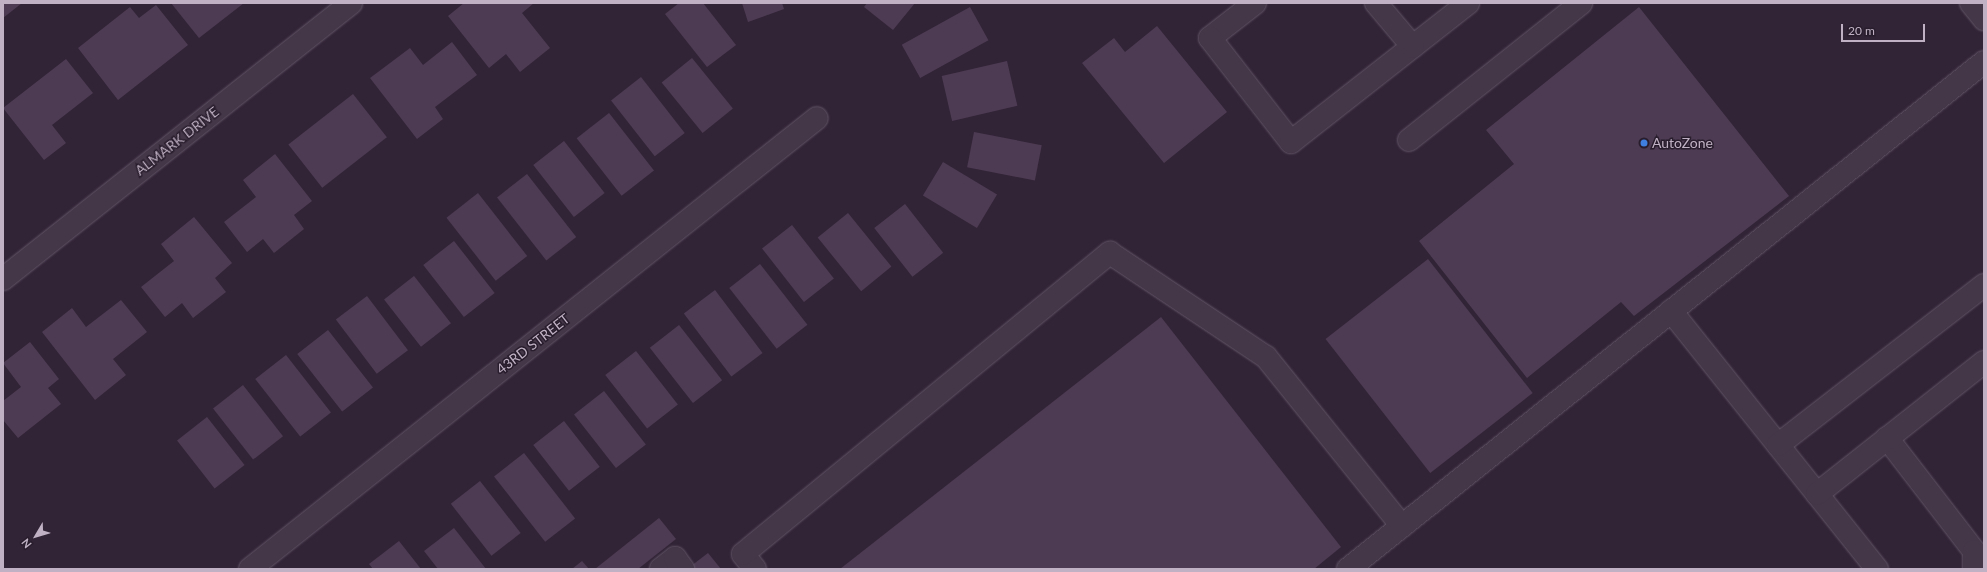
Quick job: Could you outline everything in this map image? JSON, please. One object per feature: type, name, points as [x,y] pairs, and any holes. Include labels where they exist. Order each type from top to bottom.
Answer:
[{"type":"street","name":"ALMARK DRIVE","points":[[3,279],[352,3]]},
{"type":"street","points":[[1255,3],[1210,38],[1291,142],[1468,3]]},
{"type":"street","points":[[1376,3],[1413,47]]},
{"type":"street","points":[[1409,140],[1581,3]]},
{"type":"street","points":[[1971,3],[1984,19]]},
{"type":"street","points":[[1348,569],[1371,562],[1402,526],[1984,62]]},
{"type":"street","name":"43RD STREET","points":[[250,569],[817,118]]},
{"type":"street","points":[[755,569],[743,554],[1110,253],[1266,357],[1402,526]]},
{"type":"street","points":[[1778,445],[1984,285]]},
{"type":"street","points":[[1671,311],[1877,569]]},
{"type":"street","points":[[1817,494],[1984,362]]},
{"type":"street","points":[[1887,438],[1974,551],[1974,569]]},
{"type":"street","points":[[661,569],[675,558],[683,569]]},
{"type":"building","points":[[3,3],[22,3],[3,18]]},
{"type":"building","points":[[171,3],[244,3],[199,38]]},
{"type":"building","points":[[464,3],[534,3],[522,13],[550,48],[520,72],[506,54],[489,68],[448,16]]},
{"type":"building","points":[[679,3],[703,3],[736,45],[707,67],[665,14]]},
{"type":"building","points":[[742,3],[782,3],[784,9],[748,22]]},
{"type":"building","points":[[867,3],[915,3],[893,30],[864,7]]},
{"type":"building","points":[[156,5],[188,45],[118,100],[78,48],[130,7],[139,18]]},
{"type":"building","points":[[970,7],[988,40],[920,78],[902,45]]},
{"type":"building","points":[[1639,7],[1789,196],[1634,316],[1621,302],[1527,378],[1419,241],[1514,164],[1486,130]]},
{"type":"building","points":[[1157,26],[1227,112],[1164,163],[1082,63],[1114,38],[1125,52]]},
{"type":"building","points":[[452,42],[477,75],[435,107],[443,119],[417,139],[370,78],[410,48],[423,65]]},
{"type":"building","points":[[692,58],[733,109],[703,133],[662,83]]},
{"type":"building","points":[[66,59],[93,93],[52,125],[66,143],[44,160],[3,108]]},
{"type":"building","points":[[1007,61],[1017,106],[952,121],[942,76]]},
{"type":"building","points":[[641,77],[685,133],[655,156],[611,100]]},
{"type":"building","points":[[353,94],[387,137],[322,188],[288,144]]},
{"type":"building","points":[[609,113],[654,171],[622,196],[577,138]]},
{"type":"building","points":[[974,132],[1042,145],[1035,181],[967,167]]},
{"type":"building","points":[[564,141],[605,193],[574,217],[533,165]]},
{"type":"building","points":[[275,154],[312,201],[294,215],[304,229],[274,253],[263,239],[247,252],[224,222],[256,197],[243,180]]},
{"type":"building","points":[[943,162],[997,194],[977,228],[923,195]]},
{"type":"building","points":[[527,174],[576,237],[546,260],[497,197]]},
{"type":"building","points":[[478,193],[527,256],[496,281],[446,218]]},
{"type":"building","points":[[905,204],[943,253],[912,277],[874,228]]},
{"type":"building","points":[[848,213],[891,267],[861,291],[818,238]]},
{"type":"building","points":[[194,217],[232,263],[215,278],[226,292],[193,318],[182,303],[165,317],[141,287],[174,261],[161,244]]},
{"type":"building","points":[[792,225],[834,279],[804,302],[762,248]]},
{"type":"building","points":[[454,241],[495,293],[464,317],[423,265]]},
{"type":"building","points":[[1428,259],[1533,393],[1430,473],[1326,339]]},
{"type":"building","points":[[760,264],[807,325],[777,349],[729,288]]},
{"type":"building","points":[[414,276],[451,323],[421,347],[384,299]]},
{"type":"building","points":[[715,290],[763,353],[731,377],[684,313]]},
{"type":"building","points":[[367,296],[408,350],[377,374],[336,319]]},
{"type":"building","points":[[121,300],[147,332],[113,359],[126,375],[95,400],[42,332],[72,308],[86,327]]},
{"type":"building","points":[[1161,317],[1341,547],[1314,569],[840,569]]},
{"type":"building","points":[[679,325],[722,380],[693,403],[650,348]]},
{"type":"building","points":[[328,330],[373,388],[342,412],[297,354]]},
{"type":"building","points":[[30,342],[59,379],[48,388],[61,404],[18,438],[3,420],[3,401],[21,387],[3,363]]},
{"type":"building","points":[[636,351],[678,405],[647,429],[605,375]]},
{"type":"building","points":[[286,355],[331,413],[300,437],[255,379]]},
{"type":"building","points":[[243,385],[283,436],[253,460],[213,408]]},
{"type":"building","points":[[604,391],[646,445],[616,468],[574,414]]},
{"type":"building","points":[[207,417],[245,465],[215,488],[177,440]]},
{"type":"building","points":[[564,421],[600,467],[569,491],[533,445]]},
{"type":"building","points":[[524,453],[575,518],[545,542],[494,476]]},
{"type":"building","points":[[480,481],[521,533],[491,556],[451,504]]},
{"type":"building","points":[[659,518],[676,539],[638,569],[595,569]]},
{"type":"building","points":[[454,528],[486,569],[438,569],[424,551]]},
{"type":"building","points":[[399,541],[421,569],[373,569],[369,564]]},
{"type":"building","points":[[708,553],[721,569],[694,569],[691,566]]},
{"type":"building","points":[[582,561],[589,569],[572,569]]},
{"type":"place","name":"AutoZone","points":[[1644,143]]}]
